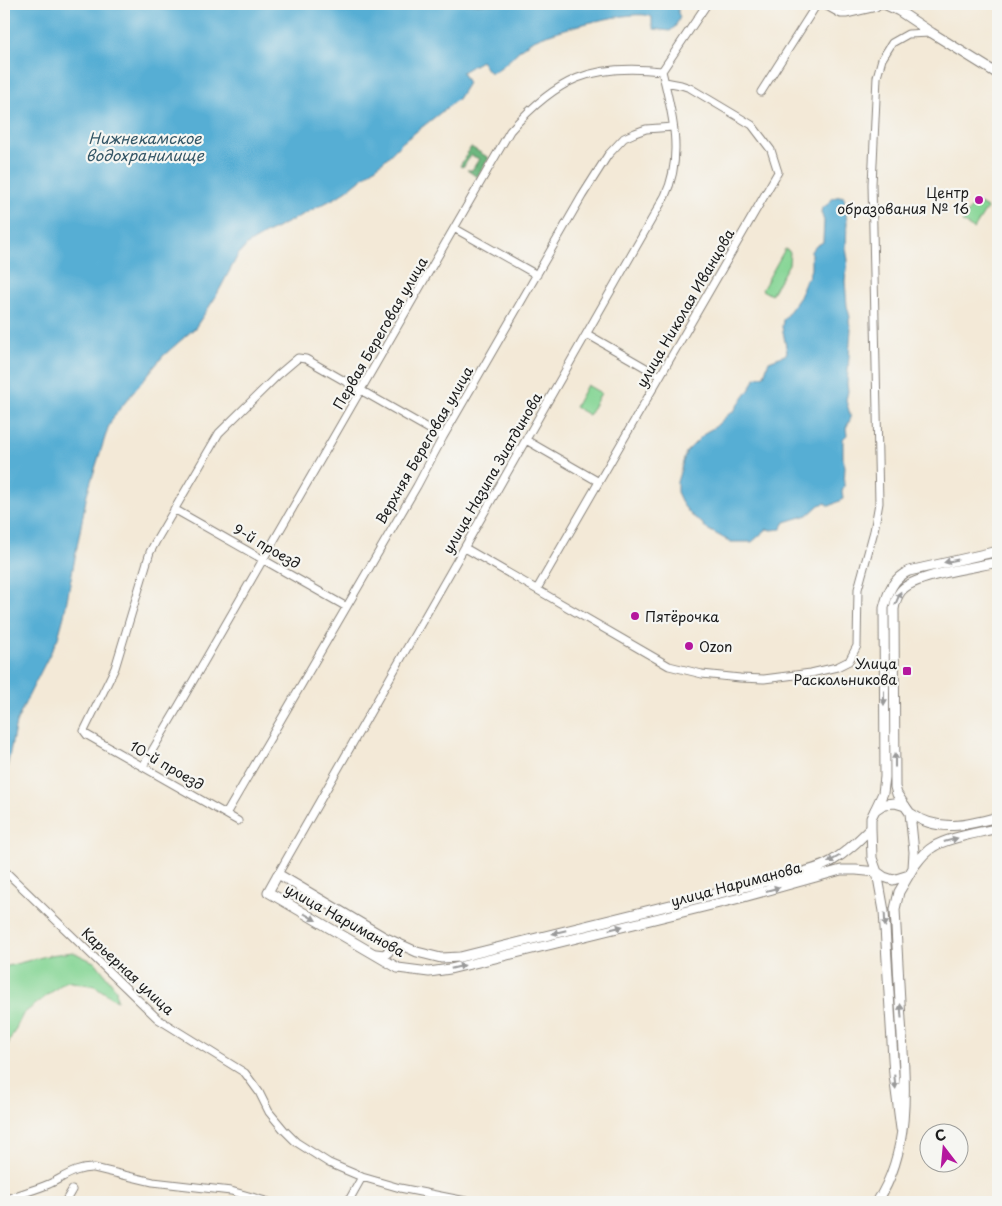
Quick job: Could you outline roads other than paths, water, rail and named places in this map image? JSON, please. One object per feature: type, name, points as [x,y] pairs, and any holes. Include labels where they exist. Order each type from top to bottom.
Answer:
[{"type":"main road","points":[[884,4],[900,10],[932,33],[998,74]]},
{"type":"main road","points":[[901,1130],[894,1075],[884,911],[877,872],[872,858],[871,828],[871,818],[882,793],[885,777],[884,608],[888,592],[896,579],[908,571],[998,551]]},
{"type":"main road","points":[[998,562],[925,577],[902,590],[895,601],[895,787],[897,794],[908,810],[917,818],[933,824],[953,827],[998,817]]},
{"type":"main road","points":[[875,810],[890,803],[908,810]]},
{"type":"main road","points":[[908,810],[914,852],[911,872]]},
{"type":"main road","name":"улица Нариманова","points":[[871,828],[848,850],[830,862],[808,870],[468,955],[441,958],[417,952],[384,937],[278,874],[268,892],[398,968],[429,972],[450,969],[740,898],[841,870],[877,872],[893,880],[911,872]]},
{"type":"main road","points":[[877,1202],[892,1176],[898,1157],[905,1099],[905,1071],[894,909],[899,892],[924,854],[933,847],[947,841],[998,828]]},
{"type":"main road","points":[[373,954],[384,955],[390,949],[384,937]]},
{"type":"street","points":[[662,71],[707,4]]},
{"type":"street","points":[[761,92],[817,4]]},
{"type":"street","points":[[823,4],[840,14],[876,7],[879,4]]},
{"type":"street","points":[[465,548],[669,666],[686,671],[755,679],[783,678],[837,667],[849,661],[856,651],[858,590],[874,531],[879,504],[872,184],[877,77],[882,59],[892,43],[908,34],[932,33]]},
{"type":"street","name":"Первая Береговая улица","points":[[143,766],[510,131],[544,97],[573,80],[599,72],[633,68],[662,71]]},
{"type":"street","name":"улица Назипа Зиатдинова","points":[[278,874],[669,189],[676,162],[673,127],[662,71]]},
{"type":"street","name":"улица Николая Иванцова","points":[[537,589],[778,172],[771,150],[749,122],[690,88],[665,82]]},
{"type":"street","name":"Верхняя Береговая улица","points":[[226,814],[417,486],[443,437],[582,196],[615,146],[624,138],[646,130],[673,127]]},
{"type":"street","points":[[454,228],[537,275]]},
{"type":"street","points":[[586,334],[660,376]]},
{"type":"street","points":[[174,509],[224,427],[293,361],[302,358],[361,389],[443,437]]},
{"type":"street","points":[[526,440],[599,482]]},
{"type":"street","name":"9-й проезд","points":[[174,509],[264,558],[346,606]]},
{"type":"street","name":"10-й проезд","points":[[174,509],[150,552],[112,676],[84,731],[87,735],[238,821]]},
{"type":"street","name":"Карьерная улица","points":[[4,870],[158,1020],[245,1072],[259,1092],[269,1112],[296,1142],[329,1163],[362,1177],[400,1188],[471,1202]]},
{"type":"street","points":[[4,1200],[48,1184],[78,1170],[94,1168],[153,1182],[231,1190],[270,1202]]},
{"type":"street","points":[[348,1202],[362,1177]]},
{"type":"street","points":[[65,1202],[72,1190]]},
{"type":"water","name":"Нижнекамское водохранилище","points":[[4,4],[678,4],[680,17],[675,27],[670,31],[654,29],[652,17],[643,15],[629,15],[592,22],[554,32],[530,42],[501,67],[491,73],[481,61],[462,72],[468,83],[458,99],[403,142],[386,159],[350,188],[337,197],[248,244],[238,255],[215,298],[195,328],[163,356],[114,416],[108,428],[87,494],[64,616],[58,638],[16,723],[4,782]]},
{"type":"water","points":[[844,197],[847,222],[846,248],[848,260],[845,281],[851,329],[846,400],[851,418],[846,428],[847,435],[843,439],[845,466],[843,499],[830,506],[825,503],[819,505],[808,515],[785,522],[781,529],[767,529],[752,542],[731,542],[705,528],[683,505],[677,492],[677,482],[686,452],[706,432],[734,411],[755,378],[764,375],[769,361],[785,355],[787,352],[782,327],[783,320],[800,297],[808,278],[811,269],[811,251],[823,242],[824,221],[821,212],[822,208],[833,198]]},
{"type":"place","name":"Центр образования № 16","points":[[979,200]]},
{"type":"place","name":"Пятёрочка","points":[[635,616]]},
{"type":"place","name":"Ozon","points":[[689,646]]},
{"type":"place","name":"Улица Раскольникова","points":[[907,671]]}]
